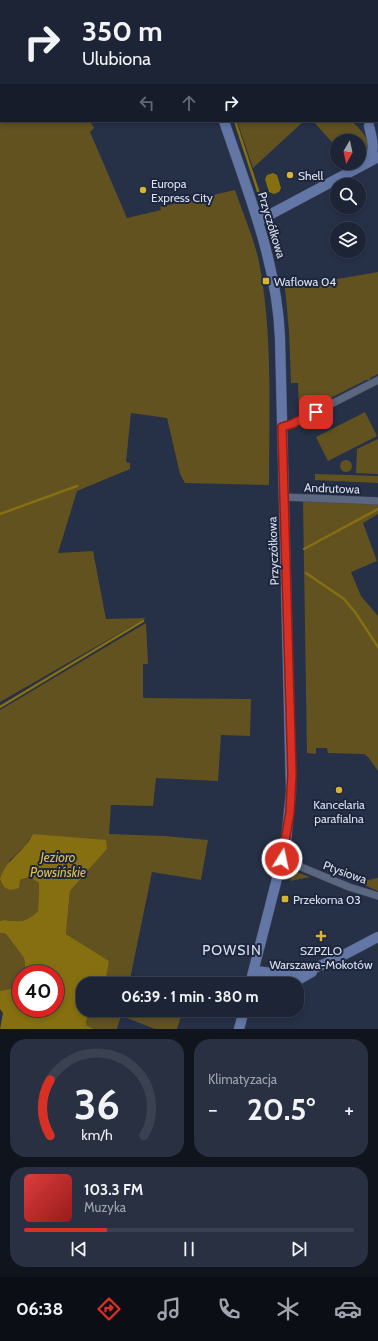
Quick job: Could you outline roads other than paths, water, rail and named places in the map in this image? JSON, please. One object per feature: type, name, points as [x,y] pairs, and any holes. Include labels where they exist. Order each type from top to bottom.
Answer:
[{"type":"street","name":"Przyczółkowa","points":[[224,122],[258,221],[271,266],[277,296],[280,327],[292,774],[290,812],[282,859],[252,977]]},
{"type":"street","points":[[366,123],[378,136]]},
{"type":"street","points":[[366,123],[373,141],[372,154],[366,163]]},
{"type":"street","points":[[366,165],[378,157]]},
{"type":"street","points":[[258,221],[356,170]]},
{"type":"street","points":[[282,427],[292,424],[378,380]]},
{"type":"street","name":"Andrutowa","points":[[284,497],[378,501]]},
{"type":"street","name":"Ptysiowa","points":[[282,859],[349,887],[378,896]]},
{"type":"street","points":[[304,977],[318,967],[378,937]]},
{"type":"street","points":[[254,971],[291,973],[318,967]]},
{"type":"street","points":[[239,1029],[242,1017]]},
{"type":"water","points":[[273,173],[277,175],[281,188],[279,192],[274,194],[269,192],[265,179],[267,175]]},
{"type":"water","name":"Jezioro Powsińskie","points":[[33,834],[106,840],[107,849],[70,891],[66,934],[109,961],[106,977],[76,977],[76,1017],[87,1017],[86,1025],[94,1029],[0,1029],[3,1013],[0,1009],[0,991],[12,989],[12,1017],[64,1017],[64,965],[25,965],[24,958],[6,934],[0,933],[0,921],[24,920],[30,918],[38,911],[39,883],[29,877],[20,880],[19,888],[10,890],[4,887],[0,879],[7,866],[26,845]]},
{"type":"waterway","points":[[235,122],[258,191]]},
{"type":"waterway","points":[[0,514],[77,486]]},
{"type":"waterway","points":[[304,549],[378,509]]},
{"type":"waterway","points":[[306,573],[344,599],[355,612],[378,647]]},
{"type":"waterway","points":[[0,707],[143,621]]},
{"type":"place","name":"Shell","points":[[290,175]]},
{"type":"place","name":"Europa Express City","points":[[143,190]]},
{"type":"place","name":"Waflowa 04","points":[[266,281]]},
{"type":"place","name":"Kancelaria parafialna","points":[[339,790]]},
{"type":"place","name":"Przekorna 03","points":[[285,899]]},
{"type":"place","name":"SZPZLO Warszawa-Mokotów","points":[[321,936]]},
{"type":"district","name":"POWSIN","points":[[232,950]]}]
